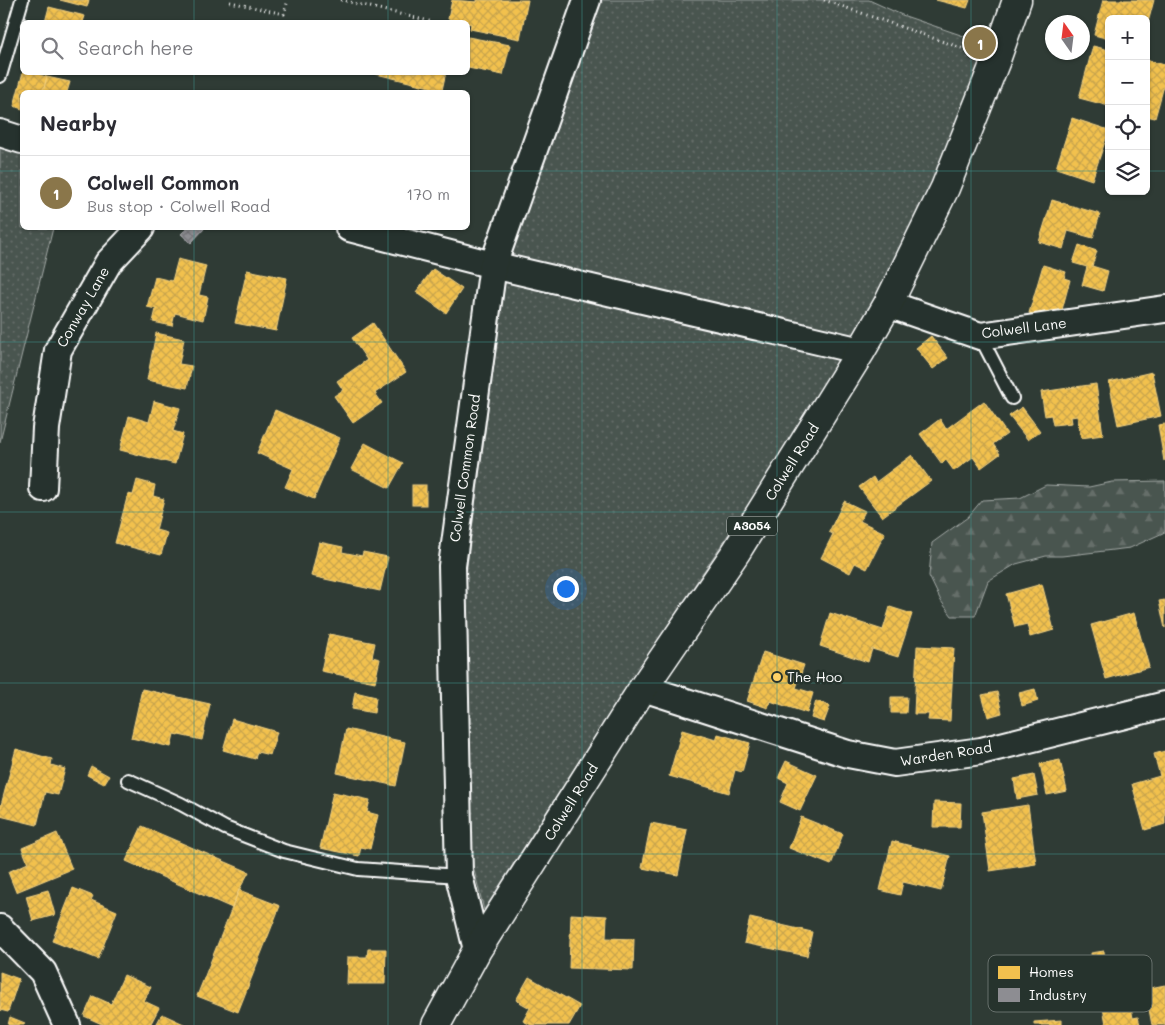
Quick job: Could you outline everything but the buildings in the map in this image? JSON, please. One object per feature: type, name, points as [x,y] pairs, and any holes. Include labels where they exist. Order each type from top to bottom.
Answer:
[{"type":"main road","name":"Colwell Road","points":[[436,1025],[477,950],[643,688],[736,552],[861,352],[888,304],[945,188],[996,60],[1017,0]]},
{"type":"street","name":"Colwell Common Road","points":[[477,950],[459,876],[452,566],[493,264],[587,0]]},
{"type":"street","points":[[0,133],[20,139]]},
{"type":"street","name":"Conway Lane","points":[[43,488],[46,428],[58,350],[108,263],[139,230]]},
{"type":"street","points":[[357,230],[861,352]]},
{"type":"street","name":"Colwell Lane","points":[[888,304],[980,336],[1165,309]]},
{"type":"street","name":"Warden Road","points":[[643,688],[848,754],[895,763],[981,751],[1165,706]]},
{"type":"street","points":[[0,928],[43,972],[68,1025]]},
{"type":"lane","points":[[0,76],[22,0]]},
{"type":"lane","points":[[980,336],[1012,398]]},
{"type":"lane","points":[[128,780],[181,804],[225,828],[284,851],[358,869],[459,876]]},
{"type":"path","points":[[230,2],[284,14],[288,0]]},
{"type":"path","points":[[341,0],[425,20]]},
{"type":"path","points":[[824,0],[996,60]]},
{"type":"green space","points":[[599,0],[869,0],[902,15],[993,46],[932,201],[846,358],[616,703],[484,910],[471,858],[466,573],[509,252]]},
{"type":"green space","points":[[0,141],[20,146],[20,230],[53,230],[0,442]]},
{"type":"green space","points":[[1165,481],[1165,532],[1130,548],[1062,556],[1046,556],[1016,564],[988,581],[975,616],[952,616],[941,601],[929,576],[932,543],[968,517],[982,500],[1020,498],[1046,485],[1089,487],[1112,482]]},
{"type":"place","name":"Colwell Common","points":[[980,43]]},
{"type":"place","name":"The Hoo","points":[[777,677]]}]
